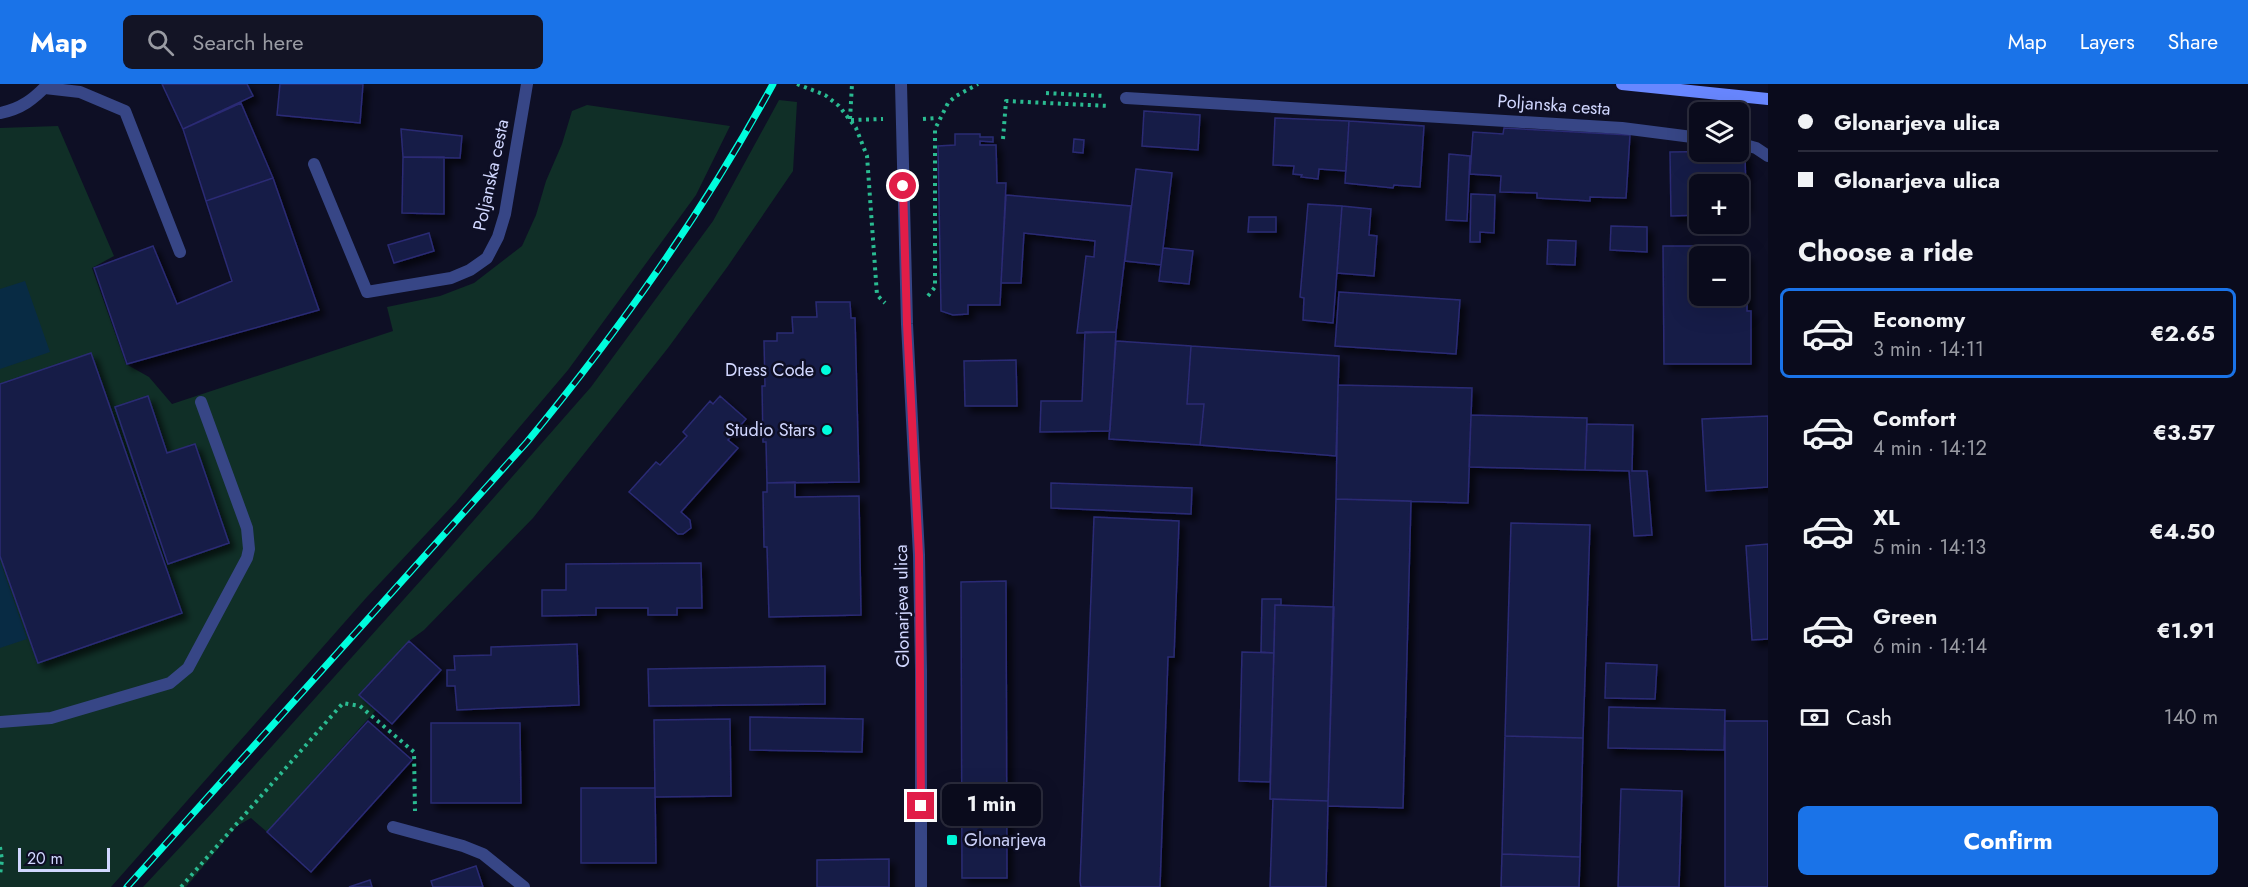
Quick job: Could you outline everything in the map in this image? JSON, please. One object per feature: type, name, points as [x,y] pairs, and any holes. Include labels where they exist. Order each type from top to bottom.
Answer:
[{"type":"main road","name":"Poljanska cesta","points":[[1622,84],[1768,99]]},
{"type":"street","points":[[0,112],[15,109],[26,103],[36,97],[48,84],[45,88],[80,92],[125,111],[180,252]]},
{"type":"street","name":"Poljanska cesta","points":[[314,164],[368,292],[452,278],[470,270],[487,258],[498,237],[505,214],[527,84]]},
{"type":"street","name":"Glonarjeva ulica","points":[[901,84],[907,324],[919,555],[921,887]]},
{"type":"street","name":"Poljanska cesta","points":[[1130,98],[1622,128],[1689,137]]},
{"type":"street","points":[[1749,146],[1768,156]]},
{"type":"street","points":[[0,722],[51,718],[108,702],[170,683],[188,668],[247,558],[249,549],[248,528],[201,402]]},
{"type":"street","points":[[393,827],[463,846],[483,854],[524,887]]},
{"type":"path","points":[[797,84],[810,87],[825,95],[839,106],[856,128],[867,156],[877,295],[907,324],[935,287],[933,149],[938,118],[948,103],[978,84]]},
{"type":"path","points":[[850,120],[852,84]]},
{"type":"path","points":[[962,93],[963,84]]},
{"type":"path","points":[[1003,139],[1006,101],[1133,107],[1130,98],[1046,93]]},
{"type":"path","points":[[181,887],[343,703],[360,706],[414,752],[415,833]]},
{"type":"path","points":[[0,847],[2,860],[0,875]]},
{"type":"green space","points":[[779,100],[797,102],[793,171],[668,348],[533,518],[359,694],[376,710],[267,832],[251,818],[237,826],[186,887],[143,887],[431,569],[591,387],[713,221]]},
{"type":"green space","points":[[587,105],[730,126],[696,195],[568,370],[456,502],[366,598],[111,887],[0,887],[0,128],[58,126],[114,256],[92,268],[126,364],[149,377],[172,404],[393,331],[387,307],[440,296],[474,283],[522,246],[536,215],[572,111]]},
{"type":"water","points":[[25,281],[50,352],[0,369],[0,289]]},
{"type":"water","points":[[0,561],[27,639],[0,648]]},
{"type":"building","points":[[162,84],[247,84],[253,96],[183,129]]},
{"type":"building","points":[[280,84],[363,84],[360,123],[277,115]]},
{"type":"building","points":[[241,103],[273,178],[206,201],[183,129]]},
{"type":"building","points":[[1144,111],[1200,115],[1198,150],[1142,146]]},
{"type":"building","points":[[1275,118],[1349,121],[1346,171],[1319,169],[1318,179],[1293,174],[1294,166],[1273,165]]},
{"type":"building","points":[[1349,121],[1424,126],[1420,187],[1394,185],[1393,188],[1345,183]]},
{"type":"building","points":[[1504,128],[1630,135],[1626,198],[1590,197],[1590,201],[1537,198],[1537,193],[1500,192],[1501,176],[1470,174],[1473,132],[1503,134]]},
{"type":"building","points":[[401,129],[462,136],[460,158],[403,157]]},
{"type":"building","points":[[955,134],[980,134],[980,137],[993,137],[993,142],[980,141],[980,145],[996,145],[997,183],[1006,183],[1000,305],[968,305],[968,314],[953,315],[941,311],[938,146],[955,145]]},
{"type":"building","points":[[1074,139],[1084,140],[1083,153],[1073,152]]},
{"type":"building","points":[[1670,152],[1689,152],[1689,162],[1745,162],[1745,174],[1689,174],[1689,215],[1671,216]]},
{"type":"building","points":[[1449,154],[1470,156],[1467,221],[1446,220]]},
{"type":"building","points":[[403,157],[444,157],[444,214],[402,213]]},
{"type":"building","points":[[1136,169],[1172,173],[1161,265],[1125,261]]},
{"type":"building","points":[[273,178],[319,310],[127,364],[94,268],[153,246],[177,304],[232,281],[206,201]]},
{"type":"building","points":[[1471,194],[1495,195],[1494,233],[1480,232],[1480,242],[1470,242]]},
{"type":"building","points":[[1006,195],[1131,206],[1116,332],[1077,333],[1086,256],[1094,257],[1095,241],[1024,233],[1021,283],[1001,283]]},
{"type":"building","points":[[1308,204],[1342,206],[1333,323],[1303,320],[1304,298],[1300,297]]},
{"type":"building","points":[[1342,206],[1371,209],[1369,235],[1377,236],[1374,276],[1337,273]]},
{"type":"building","points":[[1249,217],[1276,217],[1276,232],[1248,232]]},
{"type":"building","points":[[1611,226],[1647,227],[1647,252],[1610,250]]},
{"type":"building","points":[[429,233],[434,251],[394,263],[388,245]]},
{"type":"building","points":[[1548,240],[1576,241],[1575,265],[1547,264]]},
{"type":"building","points":[[1663,246],[1689,246],[1689,306],[1747,306],[1747,311],[1751,311],[1751,364],[1664,364]]},
{"type":"building","points":[[1163,248],[1193,251],[1189,284],[1159,281]]},
{"type":"building","points":[[1339,292],[1460,300],[1456,354],[1335,346]]},
{"type":"building","points":[[816,302],[850,302],[851,318],[855,318],[859,482],[767,483],[766,442],[763,442],[764,341],[777,341],[777,333],[793,333],[792,317],[817,317]]},
{"type":"building","points":[[1085,332],[1116,332],[1110,431],[1040,432],[1041,401],[1082,401]]},
{"type":"building","points":[[1116,341],[1191,346],[1187,404],[1204,404],[1200,445],[1109,439]]},
{"type":"building","points":[[1191,346],[1339,356],[1336,456],[1200,445],[1204,404],[1187,404]]},
{"type":"building","points":[[91,353],[182,613],[38,663],[0,556],[0,384]]},
{"type":"building","points":[[1016,360],[1017,406],[965,406],[964,361]]},
{"type":"building","points":[[1338,385],[1472,388],[1468,503],[1336,499]]},
{"type":"building","points":[[148,396],[167,453],[195,444],[229,543],[168,564],[115,407]]},
{"type":"building","points":[[720,396],[746,419],[728,440],[738,448],[681,512],[690,520],[691,528],[683,534],[678,534],[629,492],[656,462],[660,465],[687,436],[683,432],[710,401],[713,404]]},
{"type":"building","points":[[1471,415],[1587,418],[1585,470],[1469,467]]},
{"type":"building","points":[[1768,416],[1768,487],[1706,491],[1702,419]]},
{"type":"building","points":[[1587,424],[1633,425],[1632,471],[1647,471],[1652,535],[1634,536],[1629,471],[1585,470]]},
{"type":"building","points":[[795,482],[795,497],[859,496],[861,615],[769,617],[763,492],[767,492],[767,483]]},
{"type":"building","points":[[1051,483],[1192,488],[1191,514],[1051,508]]},
{"type":"building","points":[[1336,499],[1411,501],[1403,808],[1328,806]]},
{"type":"building","points":[[1094,517],[1179,521],[1174,657],[1168,657],[1160,887],[1081,887]]},
{"type":"building","points":[[1511,523],[1590,525],[1583,738],[1505,736]]},
{"type":"building","points":[[1768,544],[1768,639],[1752,640],[1746,546]]},
{"type":"building","points":[[701,563],[702,608],[677,608],[677,615],[648,615],[648,608],[596,608],[596,615],[542,616],[542,590],[566,590],[566,564]]},
{"type":"building","points":[[1006,581],[1007,878],[962,878],[961,582]]},
{"type":"building","points":[[1262,599],[1281,599],[1281,605],[1275,605],[1274,653],[1261,652]]},
{"type":"building","points":[[1275,605],[1334,607],[1328,801],[1270,799]]},
{"type":"building","points":[[409,641],[441,670],[392,724],[359,695]]},
{"type":"building","points":[[577,644],[579,705],[457,710],[455,686],[447,686],[447,670],[455,670],[454,656],[491,655],[491,647]]},
{"type":"building","points":[[1242,652],[1274,653],[1270,782],[1239,781]]},
{"type":"building","points":[[1606,663],[1657,665],[1655,699],[1605,698]]},
{"type":"building","points":[[825,666],[825,704],[649,706],[648,669]]},
{"type":"building","points":[[1609,707],[1725,710],[1724,750],[1608,748]]},
{"type":"building","points":[[750,717],[863,719],[862,752],[750,750]]},
{"type":"building","points":[[730,719],[731,796],[655,797],[654,720]]},
{"type":"building","points":[[368,721],[412,760],[311,872],[267,832]]},
{"type":"building","points":[[1725,721],[1768,721],[1768,887],[1725,887]]},
{"type":"building","points":[[431,723],[520,723],[521,803],[431,803]]},
{"type":"building","points":[[1505,736],[1583,738],[1580,857],[1502,854]]},
{"type":"building","points":[[581,788],[655,788],[656,863],[581,863]]},
{"type":"building","points":[[1621,789],[1682,791],[1679,887],[1618,887]]},
{"type":"building","points":[[1273,799],[1328,801],[1326,887],[1270,887]]},
{"type":"building","points":[[1502,854],[1580,857],[1579,887],[1501,887]]},
{"type":"building","points":[[889,859],[889,887],[817,887],[817,860]]},
{"type":"building","points":[[476,866],[483,887],[433,887],[431,881]]},
{"type":"building","points":[[370,880],[372,887],[349,887]]},
{"type":"railway","points":[[127,887],[527,442],[562,399],[659,269],[718,179],[773,84]]},
{"type":"place","name":"Dress Code","points":[[826,370]]},
{"type":"place","name":"Studio Stars","points":[[827,430]]},
{"type":"place","name":"Glonarjeva","points":[[952,840]]},
{"type":"route","points":[[903,186],[907,324],[919,555],[921,806]]}]
